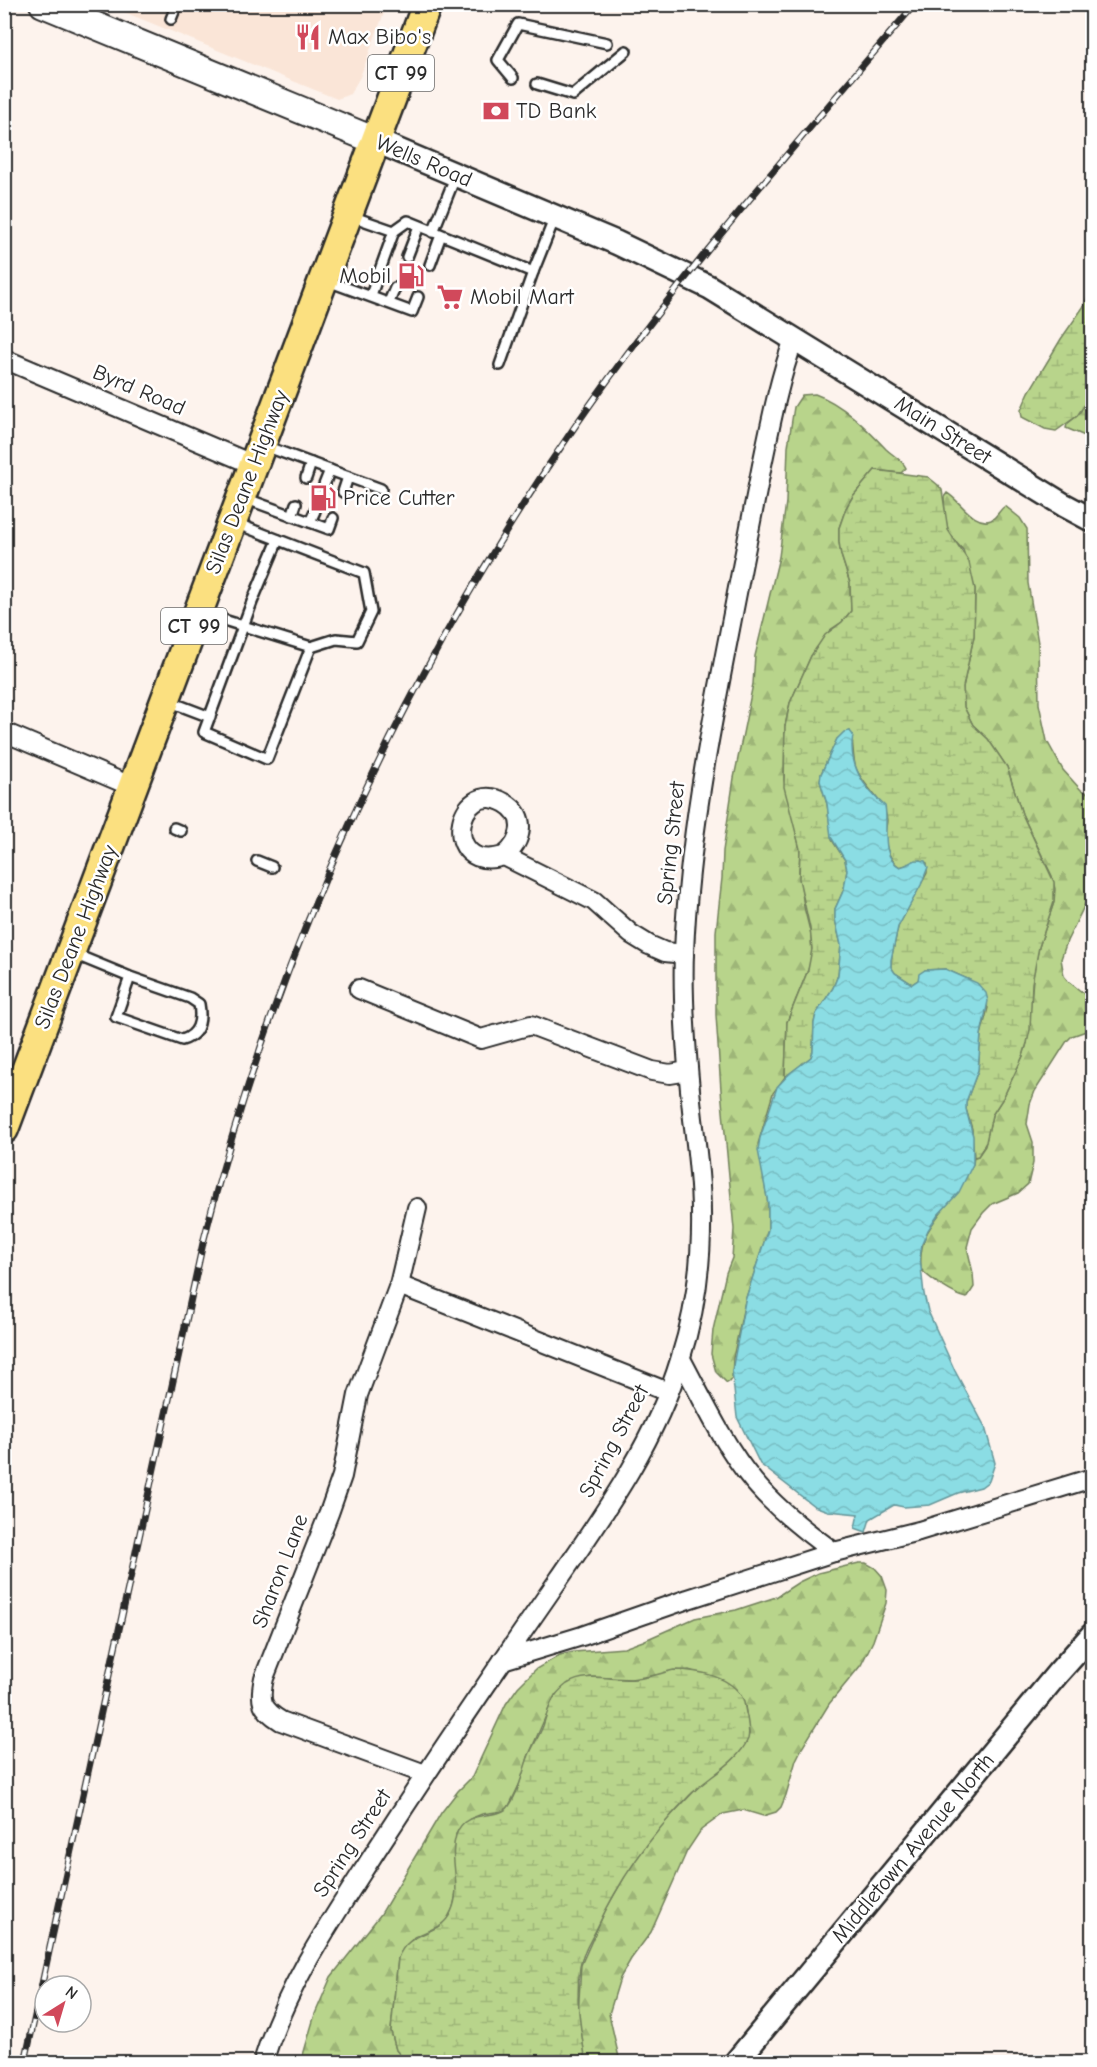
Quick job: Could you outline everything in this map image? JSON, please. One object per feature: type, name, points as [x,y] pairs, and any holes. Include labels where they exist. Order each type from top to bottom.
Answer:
[{"type":"main road","name":"Wells Road","points":[[43,4],[376,141]]},
{"type":"main road","name":"Silas Deane Highway","points":[[8,1111],[133,787],[427,4]]},
{"type":"street","name":"Wells Road","points":[[376,141],[643,254],[694,279],[794,339]]},
{"type":"street","name":"Main Street","points":[[794,339],[1092,520]]},
{"type":"street","name":"Spring Street","points":[[264,2062],[270,2040],[298,1976],[320,1937],[425,1774],[614,1497],[639,1453],[681,1359],[695,1295],[702,1214],[688,1071],[684,954],[692,844],[707,746],[777,394],[794,339]]},
{"type":"street","name":"Byrd Road","points":[[4,359],[258,455]]},
{"type":"street","points":[[4,732],[133,787]]},
{"type":"street","points":[[504,856],[594,901],[631,934],[649,945],[665,952],[684,954]]},
{"type":"street","points":[[359,989],[481,1039],[531,1025],[652,1071],[670,1074],[688,1071]]},
{"type":"street","name":"Sharon Lane","points":[[417,1208],[399,1285],[358,1395],[342,1476],[264,1678],[262,1690],[263,1706],[281,1721],[425,1774]]},
{"type":"street","points":[[399,1285],[668,1392]]},
{"type":"street","points":[[681,1359],[734,1454],[755,1483],[798,1524],[834,1552]]},
{"type":"street","points":[[502,1660],[582,1636],[834,1552],[919,1531],[1092,1478]]},
{"type":"street","name":"Middletown Avenue North","points":[[736,2062],[1092,1635]]},
{"type":"lane","points":[[171,19],[177,4]]},
{"type":"lane","points":[[513,78],[498,60],[518,24],[607,44]]},
{"type":"lane","points":[[537,84],[573,95],[626,51]]},
{"type":"lane","points":[[430,265],[437,233],[456,176]]},
{"type":"lane","points":[[348,215],[394,231]]},
{"type":"lane","points":[[500,365],[555,217]]},
{"type":"lane","points":[[370,295],[394,231],[408,221],[533,272]]},
{"type":"lane","points":[[407,256],[419,226]]},
{"type":"lane","points":[[324,279],[412,312],[418,297]]},
{"type":"lane","points":[[389,302],[395,288]]},
{"type":"lane","points":[[258,455],[311,463],[381,489]]},
{"type":"lane","points":[[306,478],[311,463]]},
{"type":"lane","points":[[324,485],[330,470]]},
{"type":"lane","points":[[343,492],[348,477]]},
{"type":"lane","points":[[292,516],[296,504]]},
{"type":"lane","points":[[237,510],[292,516],[329,529],[333,518]]},
{"type":"lane","points":[[199,612],[311,647],[336,639],[357,641],[371,612],[364,573],[278,540],[237,510]]},
{"type":"lane","points":[[310,522],[315,511]]},
{"type":"lane","points":[[278,540],[252,602],[204,732],[267,759],[311,647]]},
{"type":"lane","points":[[165,700],[210,717]]},
{"type":"lane","points":[[257,861],[272,867]]},
{"type":"lane","points":[[70,953],[190,998],[199,1004],[201,1016],[199,1026],[190,1038],[182,1040],[116,1017],[130,977]]},
{"type":"shaded area","points":[[107,5],[387,5],[360,77],[350,94],[337,99]]},
{"type":"green space","points":[[1092,285],[1092,394],[1077,416],[1056,431],[1045,429],[1022,417],[1021,410],[1029,392],[1061,339],[1084,306]]},
{"type":"green space","points":[[815,394],[854,417],[906,468],[901,473],[875,470],[846,508],[839,528],[839,542],[850,583],[851,611],[842,622],[830,630],[811,656],[790,703],[785,726],[784,780],[800,849],[799,871],[811,935],[812,957],[787,1022],[785,1077],[773,1093],[758,1144],[768,1203],[768,1230],[745,1301],[733,1358],[732,1378],[727,1383],[716,1372],[711,1354],[713,1330],[726,1273],[732,1258],[734,1229],[716,1015],[716,932],[723,851],[734,778],[753,684],[755,656],[779,557],[786,502],[788,447],[794,407],[802,395]]},
{"type":"green space","points":[[1092,394],[1092,439],[1066,428]]},
{"type":"green space","points":[[875,470],[928,477],[942,490],[948,530],[969,562],[975,589],[974,636],[963,687],[964,707],[973,725],[988,739],[1007,767],[1022,814],[1054,882],[1054,902],[1039,947],[1032,983],[1030,1030],[1027,1043],[1003,1098],[992,1115],[986,1142],[978,1156],[974,1157],[972,1129],[966,1102],[978,1070],[981,1035],[988,1008],[970,980],[945,969],[925,970],[912,984],[895,973],[891,967],[898,927],[927,873],[927,863],[921,860],[900,867],[891,858],[885,839],[887,820],[885,813],[856,768],[850,731],[837,739],[820,781],[827,804],[832,840],[845,860],[847,870],[844,889],[835,909],[841,945],[838,975],[833,988],[816,1014],[811,1057],[785,1077],[787,1022],[808,970],[812,949],[810,928],[799,879],[800,849],[784,787],[785,726],[790,703],[811,656],[825,635],[842,622],[851,611],[850,583],[841,555],[839,528],[853,496]]},
{"type":"green space","points":[[947,493],[979,520],[993,519],[1005,506],[1020,518],[1027,529],[1028,583],[1038,643],[1039,704],[1047,741],[1063,770],[1081,790],[1092,795],[1092,890],[1067,941],[1061,959],[1064,976],[1092,1000],[1092,1029],[1072,1036],[1067,1041],[1035,1091],[1027,1124],[1033,1142],[1033,1163],[1028,1184],[1018,1193],[992,1204],[972,1228],[967,1247],[974,1287],[967,1298],[935,1282],[924,1273],[921,1269],[923,1242],[929,1229],[973,1164],[974,1157],[978,1156],[985,1146],[992,1115],[1003,1098],[1023,1056],[1027,1043],[1034,969],[1054,902],[1055,889],[1052,876],[1022,814],[1007,767],[988,739],[973,725],[964,707],[963,687],[974,636],[975,589],[963,550],[950,536],[948,530],[944,497]]},
{"type":"green space","points":[[866,1563],[875,1568],[882,1576],[887,1590],[886,1603],[873,1641],[861,1665],[829,1704],[802,1748],[781,1807],[776,1812],[763,1816],[743,1810],[723,1814],[701,1830],[687,1851],[651,1932],[620,1978],[609,2014],[620,2062],[586,2062],[578,2016],[581,1965],[605,1911],[629,1869],[658,1829],[703,1782],[725,1766],[740,1751],[749,1734],[745,1706],[739,1693],[728,1684],[689,1670],[631,1679],[590,1677],[555,1695],[528,1757],[523,1777],[508,1808],[470,1819],[456,1834],[457,1889],[453,1908],[446,1923],[414,1937],[398,1958],[391,2031],[396,2050],[406,2062],[301,2062],[315,2014],[331,1977],[381,1914],[441,1813],[472,1777],[506,1704],[518,1687],[536,1669],[560,1655],[624,1648],[695,1618],[736,1610],[776,1597],[818,1573]]},
{"type":"green space","points":[[674,1670],[693,1671],[713,1676],[738,1691],[744,1703],[749,1728],[748,1739],[730,1763],[696,1789],[649,1842],[615,1893],[586,1948],[580,1967],[578,1991],[586,2062],[406,2062],[396,2050],[391,2031],[398,1958],[409,1942],[439,1926],[451,1912],[456,1893],[454,1844],[460,1826],[474,1817],[498,1813],[509,1806],[516,1794],[529,1755],[551,1703],[567,1684],[583,1678],[640,1678]]},
{"type":"water","points":[[850,731],[853,735],[853,756],[859,775],[870,791],[885,806],[887,848],[893,862],[900,867],[916,860],[925,861],[928,867],[898,927],[891,967],[895,973],[912,984],[925,970],[945,969],[977,983],[986,993],[988,1001],[981,1035],[978,1070],[966,1102],[973,1136],[973,1164],[959,1192],[928,1230],[922,1244],[920,1258],[928,1311],[955,1371],[985,1427],[995,1463],[989,1481],[981,1487],[958,1493],[930,1505],[904,1507],[894,1505],[870,1519],[866,1532],[855,1528],[858,1514],[828,1511],[814,1506],[760,1464],[737,1417],[732,1371],[745,1301],[768,1230],[768,1203],[758,1150],[760,1138],[777,1087],[790,1073],[811,1057],[816,1014],[833,988],[838,975],[841,945],[835,909],[844,889],[847,870],[845,860],[831,837],[827,804],[820,781],[837,739],[844,732]]},
{"type":"railway","points":[[25,2062],[203,1243],[233,1134],[268,1026],[308,920],[353,816],[403,713],[457,614],[515,516],[578,422],[657,314],[784,158],[915,4]]},
{"type":"place","name":"Max Bibo's","points":[[308,37]]},
{"type":"place","name":"TD Bank","points":[[496,111]]},
{"type":"place","name":"Mobil","points":[[411,276]]},
{"type":"place","name":"Mobil Mart","points":[[450,297]]},
{"type":"place","name":"Price Cutter","points":[[323,498]]}]
